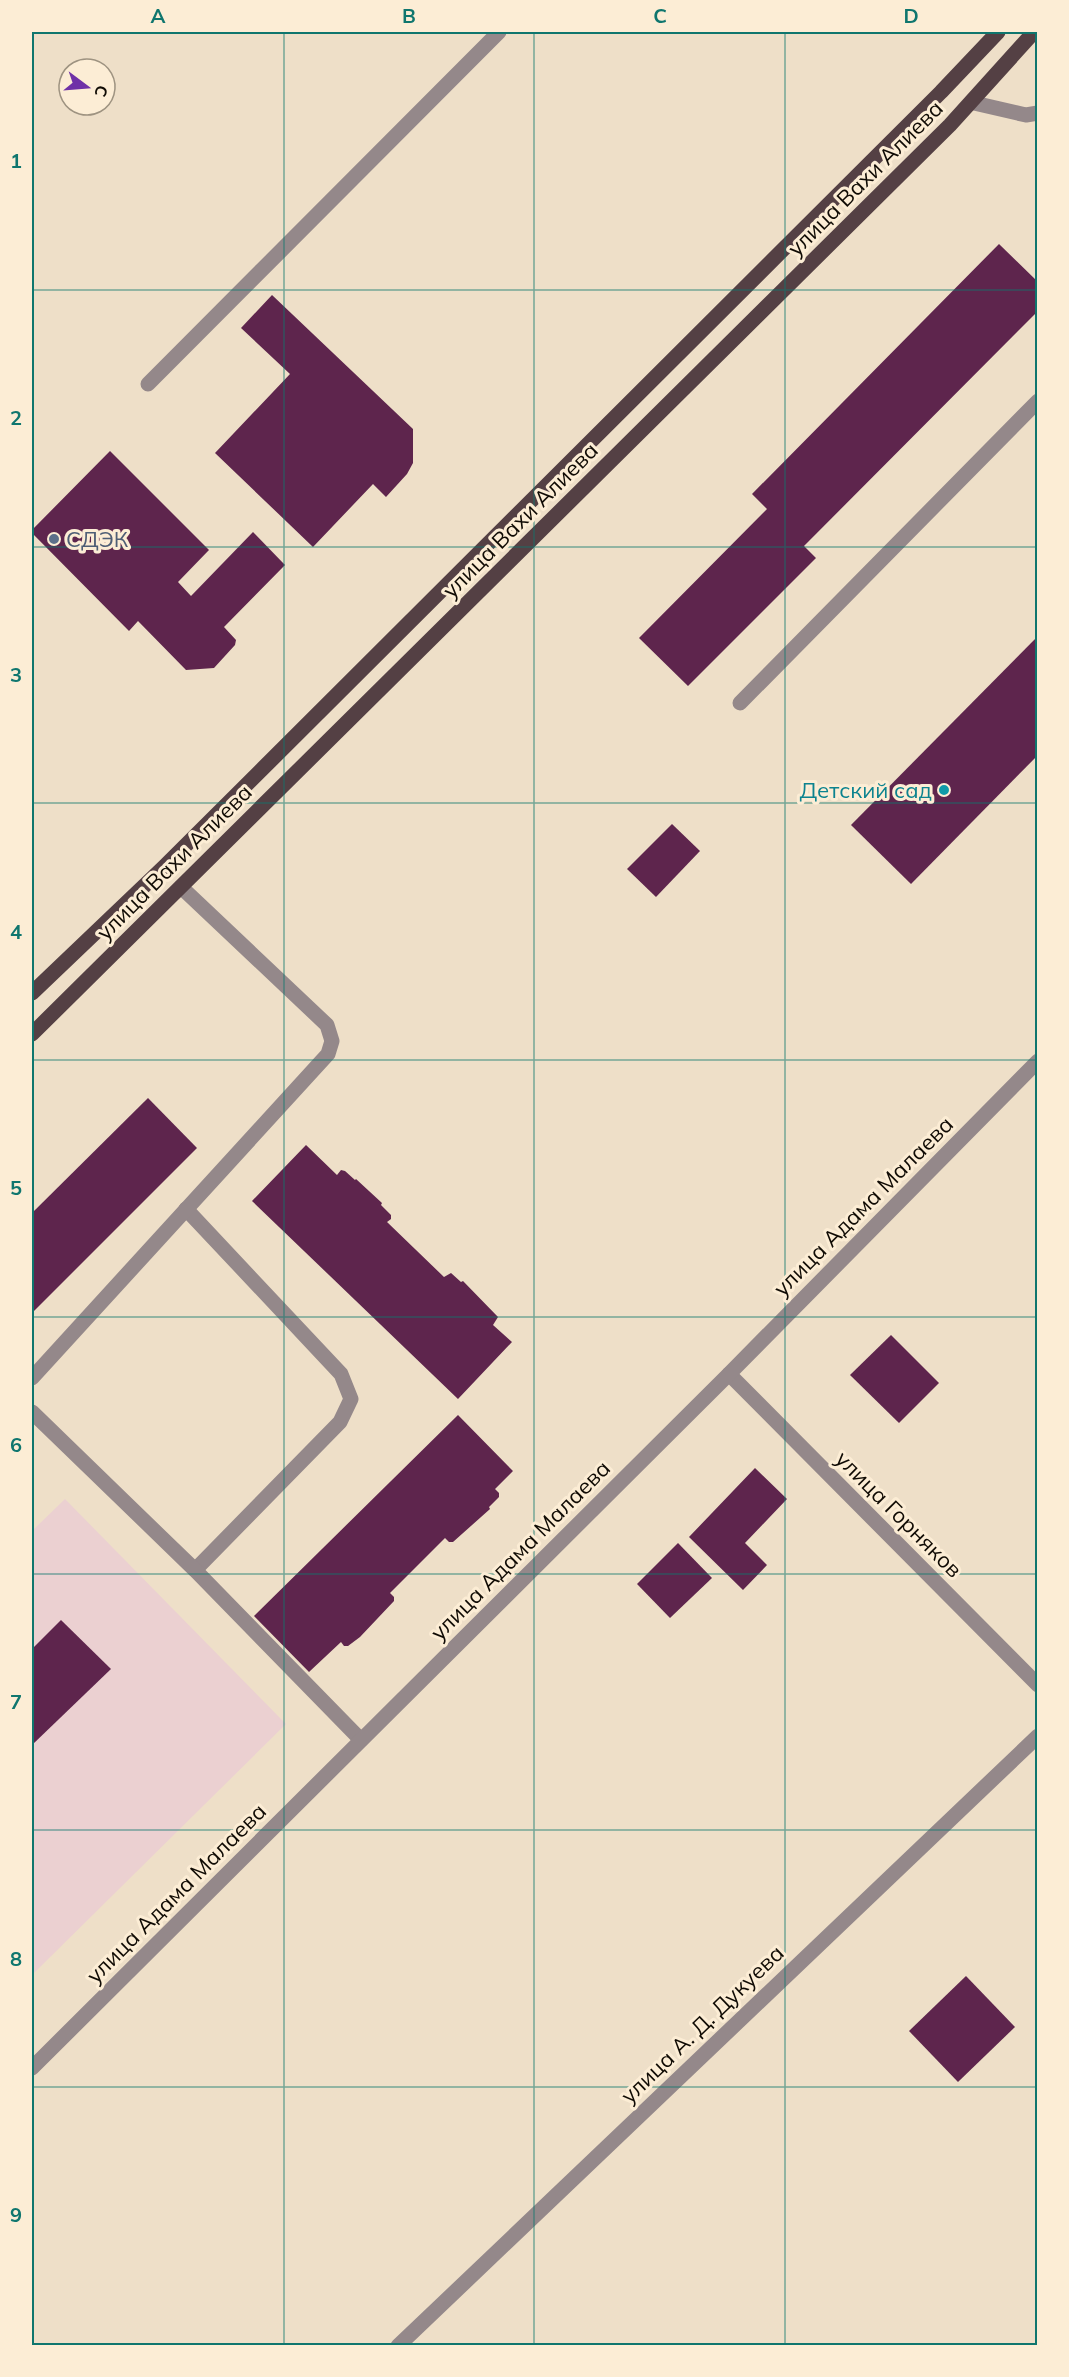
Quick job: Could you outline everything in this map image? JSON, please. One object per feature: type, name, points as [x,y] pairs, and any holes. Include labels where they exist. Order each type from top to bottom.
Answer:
[{"type":"main road","name":"улица Вахи Алиева","points":[[32,993],[181,850],[941,92],[998,32]]},
{"type":"main road","name":"улица Вахи Алиева","points":[[32,1034],[950,125],[1034,32]]},
{"type":"street","points":[[148,384],[499,32]]},
{"type":"street","points":[[975,103],[1026,115],[1038,113]]},
{"type":"street","points":[[740,703],[1038,401]]},
{"type":"street","points":[[32,1378],[328,1054],[332,1041],[327,1025],[181,887]]},
{"type":"street","name":"улица Адама Малаева","points":[[32,2068],[729,1374],[1038,1061]]},
{"type":"street","points":[[186,1209],[341,1374],[351,1399],[340,1422],[195,1570]]},
{"type":"street","name":"улица Горняков","points":[[729,1374],[1038,1685]]},
{"type":"street","points":[[32,1412],[195,1570],[361,1740]]},
{"type":"street","name":"улица А. Д. Дукуева","points":[[399,2346],[1038,1736]]},
{"type":"shaded area","points":[[65,1499],[286,1724],[32,1975],[32,1531]]},
{"type":"building","points":[[999,244],[1038,282],[1038,311],[804,546],[816,558],[688,686],[639,638],[767,509],[752,494]]},
{"type":"building","points":[[272,295],[413,429],[413,463],[407,474],[386,497],[373,484],[313,547],[215,453],[290,374],[241,328]]},
{"type":"building","points":[[110,451],[209,550],[178,582],[191,596],[253,532],[285,565],[224,627],[236,640],[235,645],[214,668],[186,670],[138,621],[129,631],[32,533],[32,530]]},
{"type":"building","name":"Детский сад","points":[[1038,636],[1038,755],[911,884],[851,825]]},
{"type":"building","points":[[672,824],[700,851],[656,897],[627,869]]},
{"type":"building","points":[[148,1098],[197,1148],[32,1313],[32,1213]]},
{"type":"building","points":[[306,1145],[337,1175],[341,1170],[356,1179],[382,1203],[381,1205],[391,1215],[391,1219],[387,1222],[444,1277],[451,1273],[461,1282],[463,1281],[498,1317],[493,1325],[512,1342],[458,1399],[252,1201]]},
{"type":"building","points":[[891,1335],[939,1383],[899,1423],[850,1375]]},
{"type":"building","points":[[458,1415],[513,1471],[495,1489],[499,1497],[489,1507],[490,1509],[453,1542],[445,1538],[390,1593],[394,1601],[360,1637],[348,1646],[344,1646],[341,1642],[309,1672],[254,1616]]},
{"type":"building","points":[[755,1468],[787,1499],[745,1543],[767,1565],[743,1590],[689,1537]]},
{"type":"building","points":[[678,1543],[712,1578],[670,1618],[637,1584]]},
{"type":"building","points":[[61,1620],[111,1669],[32,1745],[32,1649]]},
{"type":"building","points":[[966,1976],[1015,2027],[958,2082],[909,2031]]},
{"type":"place","name":"СДЭК","points":[[54,539]]},
{"type":"place","name":"Детский сад","points":[[944,790]]}]
